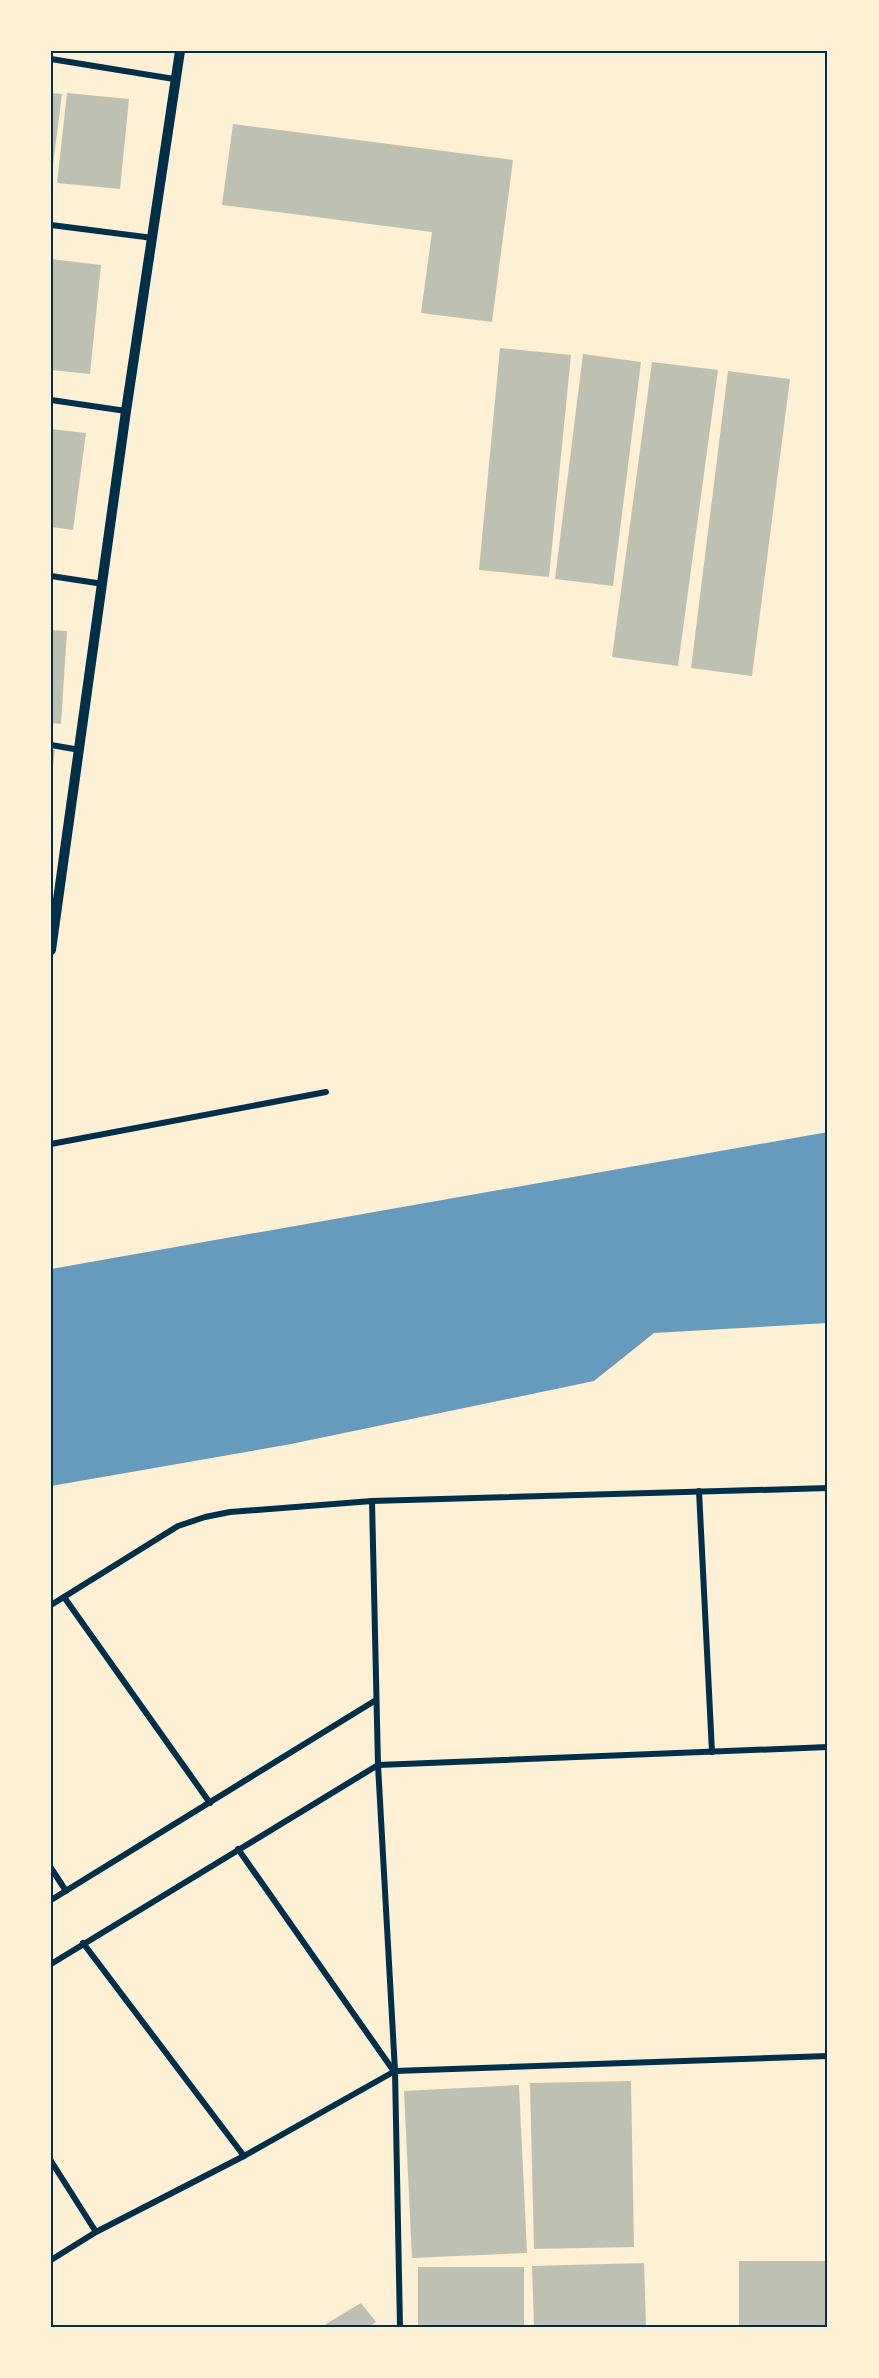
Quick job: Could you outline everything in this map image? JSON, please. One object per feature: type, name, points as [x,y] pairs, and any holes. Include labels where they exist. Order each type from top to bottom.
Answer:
[{"type":"street","points":[[51,950],[55,890],[80,750],[126,411],[180,51]]},
{"type":"street","points":[[51,59],[174,79]]},
{"type":"street","points":[[51,225],[153,238]]},
{"type":"street","points":[[51,400],[126,411]]},
{"type":"street","points":[[51,576],[103,584]]},
{"type":"street","points":[[51,746],[80,750]]},
{"type":"street","points":[[51,1144],[326,1092]]},
{"type":"street","points":[[51,1605],[178,1526],[205,1516],[230,1512],[372,1501],[828,1488]]},
{"type":"street","points":[[699,1491],[712,1752]]},
{"type":"street","points":[[372,1501],[378,1765],[394,2072],[400,2327]]},
{"type":"street","points":[[64,1597],[210,1803]]},
{"type":"street","points":[[51,1900],[376,1700]]},
{"type":"street","points":[[51,1964],[378,1765],[828,1748]]},
{"type":"street","points":[[238,1849],[394,2072]]},
{"type":"street","points":[[51,1868],[66,1891]]},
{"type":"street","points":[[83,1943],[244,2156]]},
{"type":"street","points":[[51,2260],[96,2232],[244,2156],[394,2072],[828,2056]]},
{"type":"street","points":[[51,2161],[96,2232]]},
{"type":"water","points":[[828,1132],[828,1323],[654,1333],[594,1381],[291,1444],[51,1486],[51,1269]]},
{"type":"building","points":[[51,93],[62,94],[52,173],[51,173]]},
{"type":"building","points":[[67,93],[129,99],[120,189],[57,183]]},
{"type":"building","points":[[233,124],[513,160],[492,322],[421,313],[432,232],[222,205]]},
{"type":"building","points":[[51,259],[101,265],[90,374],[51,370]]},
{"type":"building","points":[[500,348],[571,355],[549,577],[479,570]]},
{"type":"building","points":[[583,354],[641,362],[613,586],[555,579]]},
{"type":"building","points":[[652,362],[718,370],[678,666],[612,657]]},
{"type":"building","points":[[728,371],[790,379],[752,676],[691,668]]},
{"type":"building","points":[[51,429],[86,433],[73,530],[51,527]]},
{"type":"building","points":[[51,630],[67,631],[61,724],[51,723]]},
{"type":"building","points":[[51,749],[55,750],[52,773],[51,773]]},
{"type":"building","points":[[631,2081],[634,2247],[534,2249],[530,2083]]},
{"type":"building","points":[[519,2085],[527,2253],[412,2258],[404,2091]]},
{"type":"building","points":[[739,2261],[828,2261],[828,2327],[739,2327]]},
{"type":"building","points":[[644,2263],[646,2327],[534,2327],[532,2266]]},
{"type":"building","points":[[418,2267],[524,2267],[524,2327],[418,2327]]},
{"type":"building","points":[[361,2303],[376,2322],[368,2327],[321,2327]]}]
